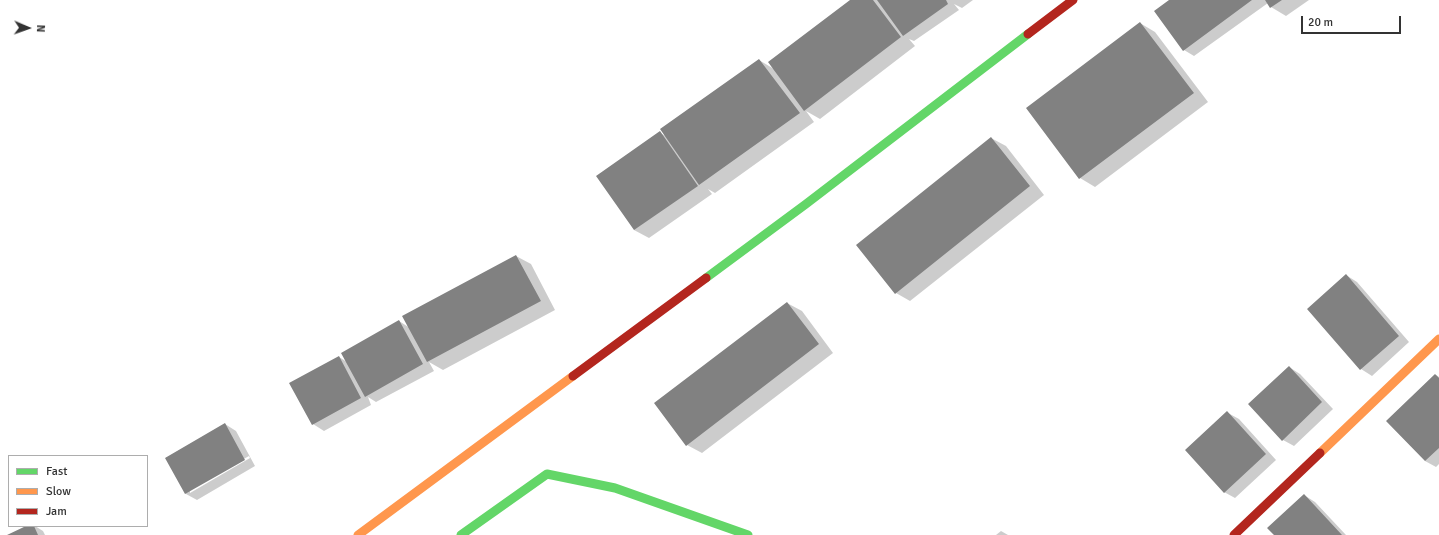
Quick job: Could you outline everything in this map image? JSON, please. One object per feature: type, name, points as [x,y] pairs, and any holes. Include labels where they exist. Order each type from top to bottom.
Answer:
[{"type":"main road","points":[[358,535],[799,209],[1073,0]]},
{"type":"main road","points":[[1234,535],[1439,339]]},
{"type":"main road","points":[[461,535],[547,474],[615,488],[748,535]]},
{"type":"building","points":[[850,0],[873,0],[901,37],[804,111],[768,62]]},
{"type":"building","points":[[877,0],[946,0],[948,4],[903,36]]},
{"type":"building","points":[[1169,0],[1252,0],[1183,51],[1154,11]]},
{"type":"building","points":[[1265,0],[1282,0],[1270,8]]},
{"type":"building","points":[[1140,22],[1194,93],[1079,179],[1026,108]]},
{"type":"building","points":[[759,59],[800,113],[699,185],[660,129]]},
{"type":"building","points":[[660,131],[698,186],[634,230],[596,176]]},
{"type":"building","points":[[991,137],[1030,186],[895,294],[856,245]]},
{"type":"building","points":[[516,255],[541,301],[427,362],[402,316]]},
{"type":"building","points":[[1346,274],[1399,336],[1360,370],[1307,309]]},
{"type":"building","points":[[787,302],[819,344],[686,446],[654,403]]},
{"type":"building","points":[[399,320],[423,364],[365,397],[341,353]]},
{"type":"building","points":[[339,356],[361,398],[312,425],[289,383]]},
{"type":"building","points":[[1289,366],[1322,402],[1282,441],[1248,404]]},
{"type":"building","points":[[1435,374],[1439,378],[1439,448],[1425,461],[1386,421]]},
{"type":"building","points":[[1227,411],[1266,454],[1224,493],[1185,450]]},
{"type":"building","points":[[225,423],[245,460],[185,494],[165,458]]},
{"type":"building","points":[[1304,494],[1342,535],[1274,535],[1267,528]]},
{"type":"building","points":[[24,527],[34,527],[38,535],[7,535]]},
{"type":"traffic: fast","points":[[706,278],[806,204],[1028,34]]},
{"type":"traffic: fast","points":[[461,535],[547,474],[615,488],[748,535]]},
{"type":"traffic: slow","points":[[1320,453],[1439,339]]},
{"type":"traffic: slow","points":[[358,535],[573,376]]},
{"type":"traffic: jam","points":[[1028,34],[1073,0]]},
{"type":"traffic: jam","points":[[573,376],[706,278]]},
{"type":"traffic: jam","points":[[1234,535],[1320,453]]}]
